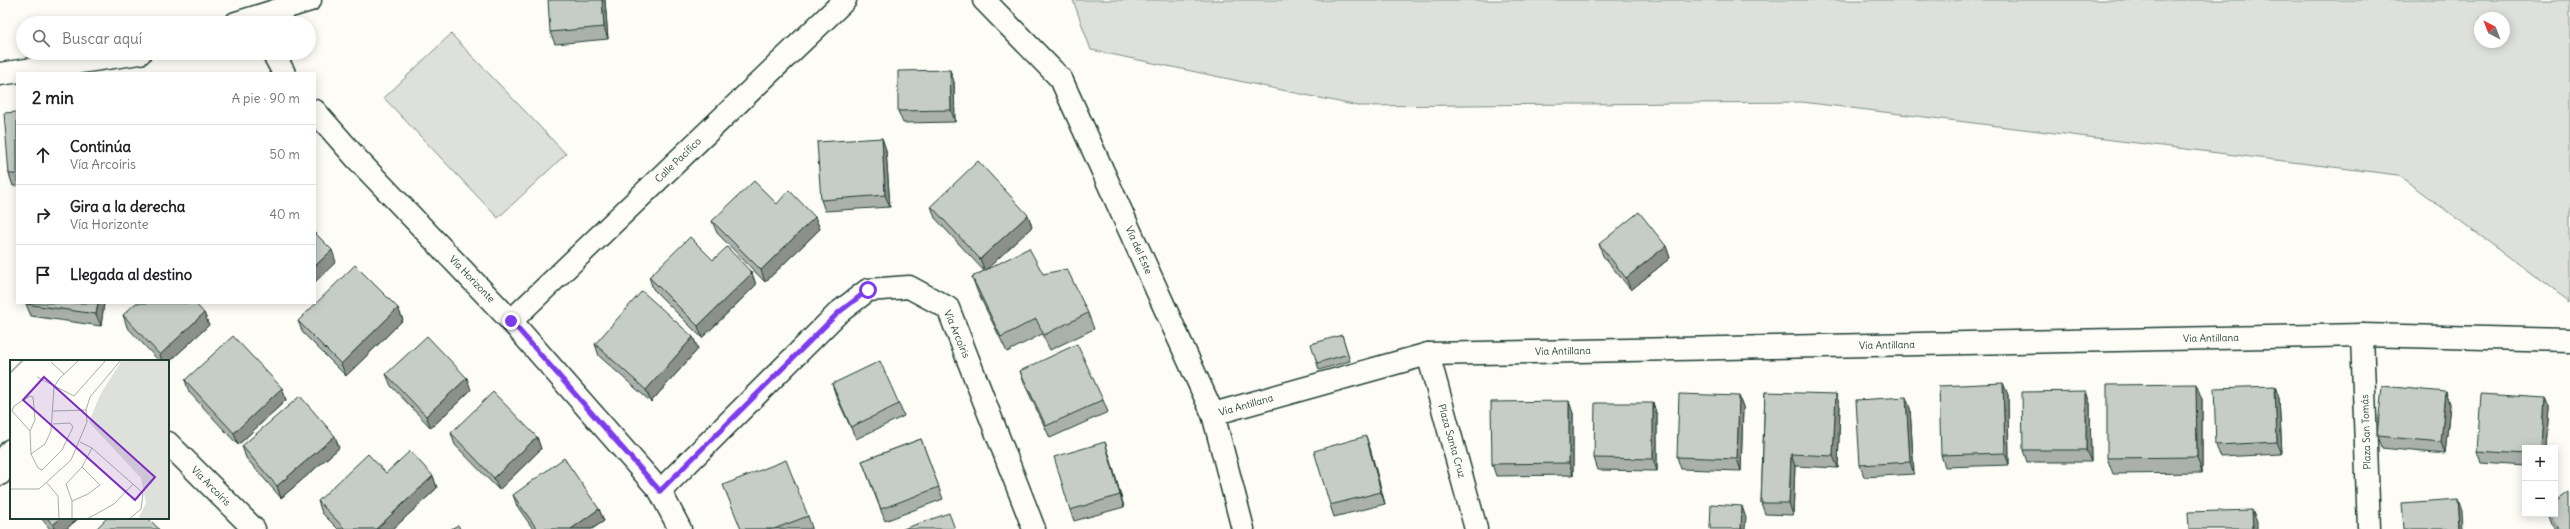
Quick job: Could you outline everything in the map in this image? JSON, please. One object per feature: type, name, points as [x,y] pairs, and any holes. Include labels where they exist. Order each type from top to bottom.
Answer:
[{"type":"street","points":[[248,16],[310,0]]},
{"type":"street","name":"Calle Pacífico","points":[[511,321],[845,0]]},
{"type":"street","name":"Vía del Este","points":[[984,0],[1061,79],[1213,414],[1243,529]]},
{"type":"street","points":[[0,74],[93,60]]},
{"type":"street","points":[[277,60],[283,72]]},
{"type":"street","name":"Vía Horizonte","points":[[316,112],[357,159],[511,321],[660,491],[680,529]]},
{"type":"street","name":"Vía Arcoíris","points":[[660,491],[838,313],[868,290],[909,287],[948,308],[1034,529]]},
{"type":"street","name":"Vía Antillana","points":[[1213,414],[1428,354],[2362,336],[2570,340]]},
{"type":"street","name":"Plaza San Tomás","points":[[2362,336],[2369,529]]},
{"type":"street","name":"Plaza Santa Cruz","points":[[1428,354],[1476,529]]},
{"type":"street","name":"Vía Arcoíris","points":[[169,444],[254,529]]},
{"type":"street","points":[[0,474],[2,462],[10,451]]},
{"type":"shaded area","points":[[1073,0],[2570,0],[2570,302],[2398,175],[1802,102],[1358,106],[1091,50]]},
{"type":"shaded area","points":[[451,34],[566,154],[498,218],[384,98]]},
{"type":"building","points":[[548,0],[602,0],[604,27],[550,32]]},
{"type":"building","points":[[950,70],[951,110],[898,111],[898,71]]},
{"type":"building","points":[[16,112],[16,174],[9,174],[4,113]]},
{"type":"building","points":[[882,138],[885,195],[821,200],[817,142]]},
{"type":"building","points":[[978,161],[1028,215],[980,259],[931,206]]},
{"type":"building","points":[[754,181],[777,204],[789,190],[815,217],[761,270],[712,221]]},
{"type":"building","points":[[1639,212],[1666,246],[1626,278],[1599,244]]},
{"type":"building","points":[[316,234],[332,250],[316,265]]},
{"type":"building","points":[[690,237],[713,260],[727,247],[752,273],[698,326],[649,277]]},
{"type":"building","points":[[1029,248],[1043,274],[1067,269],[1088,313],[1044,335],[1036,319],[1001,337],[972,277]]},
{"type":"building","points":[[355,265],[398,308],[341,364],[298,321]]},
{"type":"building","points":[[642,291],[693,337],[646,390],[595,344]]},
{"type":"building","points":[[26,304],[98,304],[96,314]]},
{"type":"building","points":[[135,304],[196,304],[204,313],[160,355],[123,315]]},
{"type":"building","points":[[1342,335],[1348,354],[1317,363],[1311,344]]},
{"type":"building","points":[[233,336],[282,388],[234,433],[185,380]]},
{"type":"building","points":[[427,336],[467,378],[426,416],[386,374]]},
{"type":"building","points":[[1077,344],[1103,400],[1046,426],[1020,371]]},
{"type":"building","points":[[880,361],[899,404],[851,427],[832,384]]},
{"type":"building","points":[[2003,383],[2005,453],[1941,455],[1939,386]]},
{"type":"building","points":[[2196,384],[2197,457],[2107,458],[2107,385]]},
{"type":"building","points":[[2275,386],[2277,442],[2216,445],[2214,388]]},
{"type":"building","points":[[2382,386],[2446,392],[2441,442],[2377,436]]},
{"type":"building","points":[[2086,391],[2086,450],[2023,450],[2022,392]]},
{"type":"building","points":[[493,392],[537,437],[494,478],[451,433]]},
{"type":"building","points":[[1765,392],[1836,394],[1833,456],[1791,454],[1789,503],[1761,503]]},
{"type":"building","points":[[1679,394],[1739,396],[1737,459],[1677,457]]},
{"type":"building","points":[[2481,394],[2545,398],[2542,445],[2522,445],[2522,454],[2477,451]]},
{"type":"building","points":[[300,396],[335,436],[277,486],[242,446]]},
{"type":"building","points":[[1906,397],[1910,462],[1860,465],[1856,400]]},
{"type":"building","points":[[1569,401],[1569,463],[1492,464],[1491,402]]},
{"type":"building","points":[[1595,403],[1653,403],[1653,459],[1594,458]]},
{"type":"building","points":[[1366,436],[1381,492],[1330,505],[1314,451]]},
{"type":"building","points":[[921,439],[939,487],[881,509],[862,461]]},
{"type":"building","points":[[1105,442],[1120,495],[1070,510],[1054,457]]},
{"type":"building","points":[[410,451],[433,476],[376,529],[345,529],[318,501],[368,454],[386,473]]},
{"type":"building","points":[[564,458],[599,509],[571,529],[537,529],[513,495]]},
{"type":"building","points":[[786,460],[808,516],[774,529],[741,529],[723,485]]},
{"type":"building","points":[[2570,492],[2570,529],[2559,529],[2550,517],[2558,517],[2558,501]]},
{"type":"building","points":[[2458,499],[2460,529],[2404,529],[2402,503]]},
{"type":"building","points":[[1711,504],[1742,506],[1741,529],[1710,529]]},
{"type":"building","points":[[2252,510],[2253,529],[2189,529],[2188,512]]},
{"type":"building","points":[[949,513],[955,529],[903,529]]},
{"type":"building","points":[[48,519],[60,519],[53,525]]},
{"type":"building","points":[[106,519],[149,519],[159,529],[96,529]]},
{"type":"building","points":[[458,525],[460,529],[451,529]]},
{"type":"route","points":[[511,321],[660,491],[838,313],[868,290]]}]
